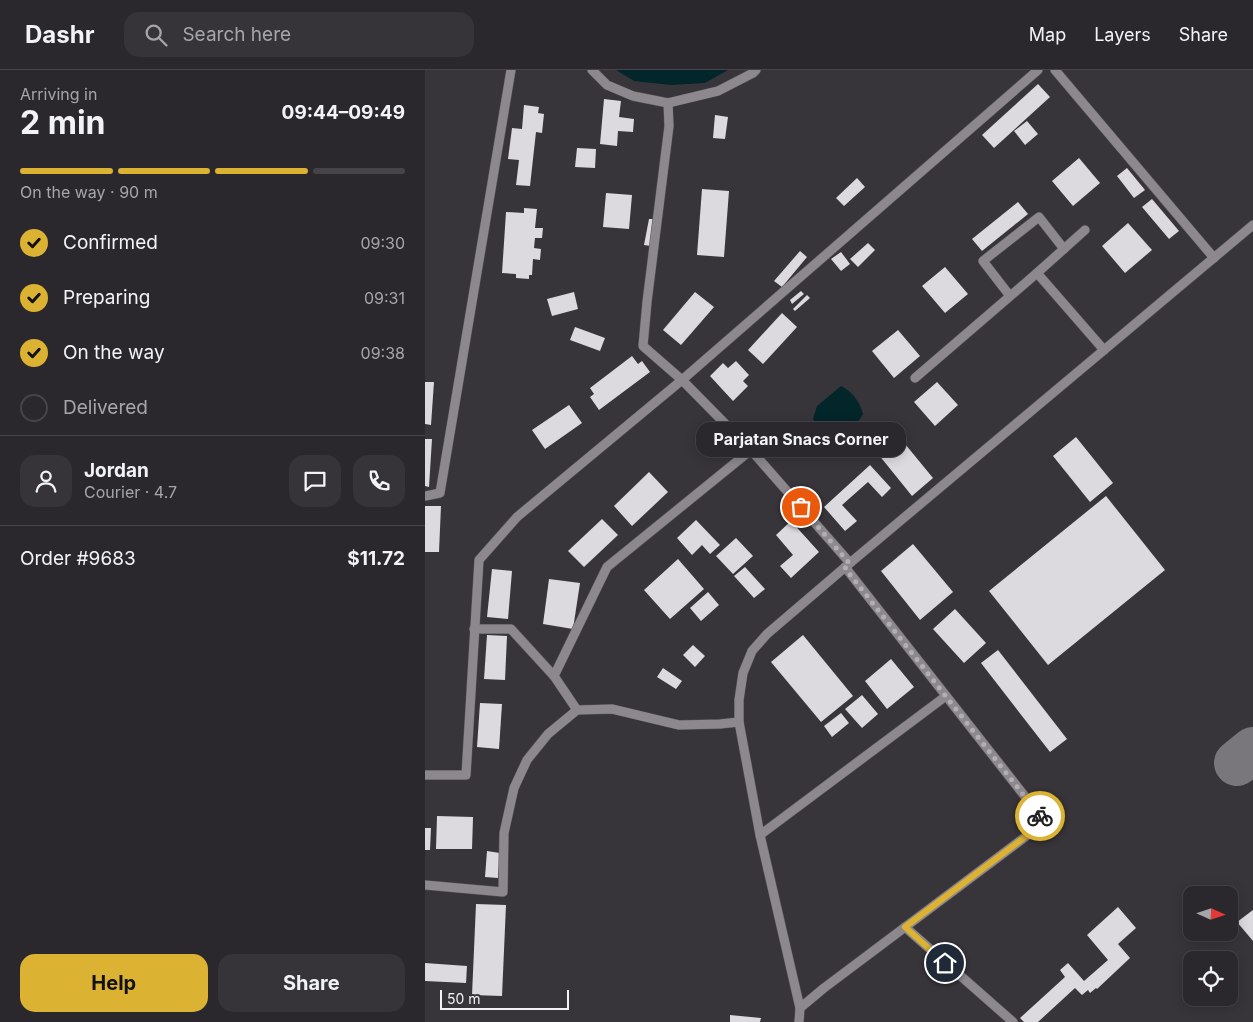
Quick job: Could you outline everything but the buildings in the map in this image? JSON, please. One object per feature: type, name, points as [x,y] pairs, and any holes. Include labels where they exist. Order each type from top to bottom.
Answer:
[{"type":"lane","points":[[425,496],[440,493],[511,70]]},
{"type":"lane","points":[[593,70],[607,85],[633,96],[668,104],[719,91],[756,70]]},
{"type":"lane","points":[[425,775],[466,775],[479,560],[517,516],[682,380],[1038,70]]},
{"type":"lane","points":[[1055,70],[1214,258]]},
{"type":"lane","points":[[668,104],[669,126],[643,346],[682,380],[751,450],[847,566],[1045,822],[800,1008]]},
{"type":"lane","points":[[1010,296],[983,261],[1039,217],[1064,249]]},
{"type":"lane","points":[[799,1022],[800,1008],[760,836],[739,722],[739,700],[743,673],[752,651],[767,634],[1253,225]]},
{"type":"lane","points":[[915,378],[1037,274],[1085,230]]},
{"type":"lane","points":[[1037,274],[1104,350]]},
{"type":"lane","points":[[554,676],[607,567],[751,450]]},
{"type":"lane","points":[[475,629],[511,629],[554,676],[577,710]]},
{"type":"lane","points":[[760,836],[946,696]]},
{"type":"lane","points":[[425,885],[503,892],[504,833],[513,788],[527,760],[548,734],[577,710],[612,709],[679,725],[739,722]]},
{"type":"lane","points":[[905,927],[1013,1022]]},
{"type":"water","points":[[616,70],[728,70],[705,83],[671,85],[634,81]]},
{"type":"water","points":[[841,386],[855,397],[863,414],[845,436],[835,441],[830,440],[823,434],[813,419],[817,406]]},
{"type":"taxiway","points":[[1237,763],[1253,750]]},
{"type":"way so far","points":[[801,507],[850,564],[845,568],[1040,816]]},
{"type":"place","name":"Parjatan Snacs Corner","points":[[801,507]]},
{"type":"route","points":[[945,963],[905,927],[1045,822],[1040,816]]}]
